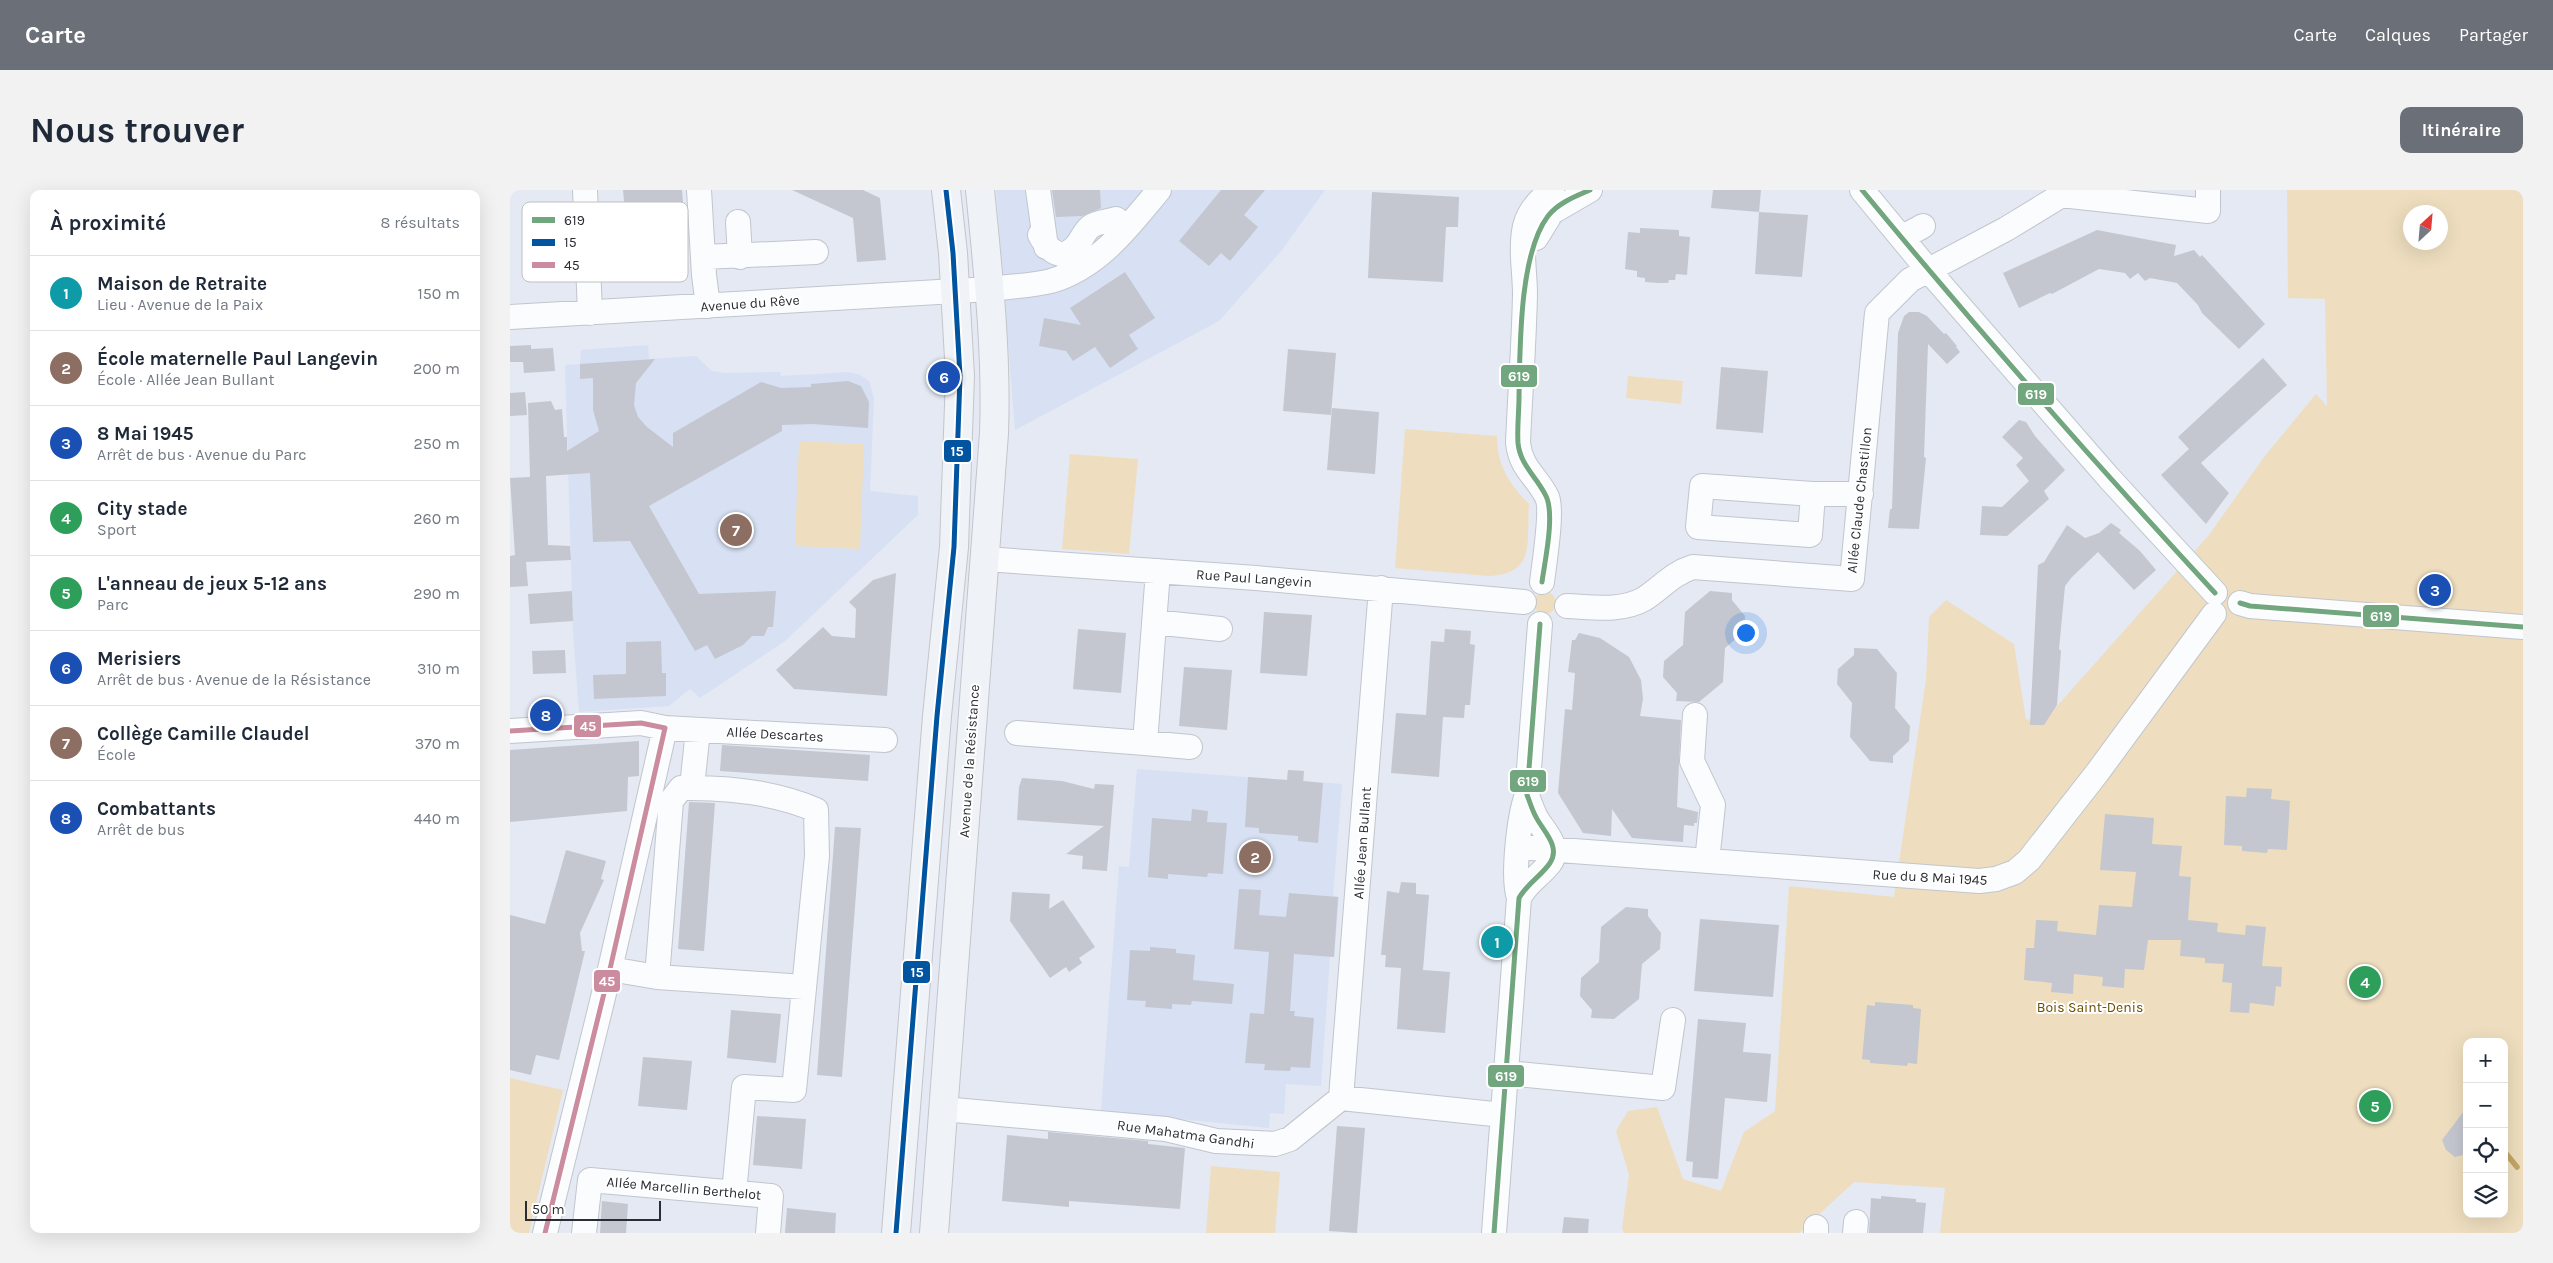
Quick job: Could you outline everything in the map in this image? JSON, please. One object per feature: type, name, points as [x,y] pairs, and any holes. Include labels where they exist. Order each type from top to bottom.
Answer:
[{"type":"main road","points":[[896,1233],[937,716],[954,547],[960,376],[946,190]]},
{"type":"main road","name":"Avenue de la Résistance","points":[[934,1233],[996,395],[990,289],[980,190]]},
{"type":"street","points":[[699,190],[708,306]]},
{"type":"street","points":[[1038,190],[1043,241],[1055,253],[1066,253],[1074,249],[1096,223],[1117,217]]},
{"type":"street","name":"Avenue du Rêve","points":[[510,317],[990,289],[1052,281],[1087,264],[1104,252],[1117,217],[1159,190]]},
{"type":"street","points":[[1542,582],[1548,498],[1525,468],[1520,456],[1518,443],[1525,293],[1523,250],[1526,225],[1536,206],[1552,190]]},
{"type":"street","points":[[1525,293],[1533,251],[1541,226],[1558,206],[1590,190]]},
{"type":"street","points":[[1862,190],[1913,231],[1929,271],[2109,478],[2214,604],[2219,618],[2231,618],[2240,609],[2240,602],[2250,606],[2523,627]]},
{"type":"street","points":[[2066,193],[2119,195],[2208,211],[2208,190]]},
{"type":"street","name":"Allée Claude Chastillon","points":[[1567,606],[1611,608],[1628,605],[1643,599],[1680,570],[1693,567],[1852,579],[1877,313],[1910,280],[2066,193]]},
{"type":"street","points":[[738,222],[740,256]]},
{"type":"street","points":[[703,257],[816,252]]},
{"type":"street","points":[[589,282],[590,313]]},
{"type":"street","points":[[1813,494],[1810,535],[1698,527],[1702,486],[1813,494],[1861,494]]},
{"type":"street","name":"Rue Paul Langevin","points":[[984,559],[1381,588],[1524,602]]},
{"type":"street","points":[[1145,743],[1158,571]]},
{"type":"street","points":[[1542,582],[1558,585],[1566,598],[1567,606],[1560,619],[1553,623],[1540,624],[1530,618],[1524,602],[1528,591],[1542,582]]},
{"type":"street","name":"Allée Jean Bullant","points":[[1341,1098],[1381,588]]},
{"type":"street","name":"Rue du 8 Mai 1945","points":[[1519,847],[1554,848],[1979,881],[1996,879],[2015,872],[2029,860],[2097,773],[2214,604]]},
{"type":"street","points":[[1154,622],[1220,629]]},
{"type":"street","points":[[1494,1233],[1519,898],[1516,888],[1521,810],[1527,795],[1540,624]]},
{"type":"street","points":[[1695,715],[1692,761],[1713,805],[1707,861]]},
{"type":"street","name":"Allée Descartes","points":[[510,731],[641,723],[665,728],[885,740]]},
{"type":"street","points":[[545,1233],[610,969],[665,728]]},
{"type":"street","points":[[692,787],[698,730]]},
{"type":"street","points":[[1017,733],[1190,747]]},
{"type":"street","points":[[657,977],[671,801],[681,788],[741,790],[794,800],[816,810],[817,856],[794,1090],[744,1087],[734,1193]]},
{"type":"street","points":[[1519,898],[1526,885],[1551,862],[1554,848],[1550,836],[1538,820],[1527,795]]},
{"type":"street","points":[[610,969],[657,977],[804,987]]},
{"type":"street","points":[[1507,1073],[1663,1088],[1673,1020]]},
{"type":"street","points":[[1341,1098],[1503,1115]]},
{"type":"street","name":"Rue Mahatma Gandhi","points":[[943,1109],[1166,1129],[1216,1141],[1275,1144],[1290,1139],[1341,1098]]},
{"type":"street","name":"Allée Marcellin Berthelot","points":[[558,1180],[590,1180],[771,1196],[768,1233]]},
{"type":"street","name":"Allée Marcellin Berthelot","points":[[584,1233],[590,1180]]},
{"type":"shaded area","points":[[996,190],[1325,190],[1282,250],[1219,321],[1015,430]]},
{"type":"shaded area","points":[[648,345],[649,359],[696,356],[712,371],[725,373],[780,372],[781,376],[849,372],[860,375],[869,381],[874,398],[870,491],[918,496],[918,515],[785,641],[700,698],[690,689],[669,706],[579,712],[573,631],[565,365],[580,364],[581,350]]},
{"type":"shaded area","points":[[1137,769],[1287,780],[1288,770],[1304,771],[1304,781],[1342,784],[1333,896],[1339,897],[1334,957],[1330,957],[1321,1086],[1286,1084],[1284,1114],[1270,1113],[1269,1128],[1101,1111],[1119,866],[1129,867]]},
{"type":"green space","name":"Bois Saint-Denis","points":[[2287,190],[2523,190],[2523,1233],[1940,1233],[1945,1188],[1854,1182],[1799,1233],[1624,1233],[1622,1228],[1629,1175],[1616,1131],[1628,1111],[1657,1107],[1683,1179],[1721,1191],[1744,1132],[1775,1111],[1789,886],[1894,897],[1926,679],[1929,617],[1946,600],[2014,644],[2026,720],[2050,714],[2209,535],[2264,457],[2316,394],[2327,406],[2325,299],[2288,298]]},
{"type":"green space","points":[[1628,376],[1683,381],[1681,404],[1626,398]]},
{"type":"green space","points":[[1405,429],[1497,436],[1502,465],[1510,481],[1529,504],[1526,553],[1522,562],[1515,569],[1504,574],[1489,576],[1395,568]]},
{"type":"green space","points":[[799,441],[864,444],[860,549],[795,546]]},
{"type":"green space","points":[[1070,454],[1138,459],[1129,554],[1062,549]]},
{"type":"green space","points":[[1541,592],[1549,592],[1556,599],[1556,607],[1549,614],[1541,614],[1534,607],[1534,599]]},
{"type":"green space","points":[[510,1078],[563,1090],[529,1233],[510,1233]]},
{"type":"green space","points":[[1211,1166],[1280,1172],[1275,1233],[1206,1233]]},
{"type":"building","points":[[623,190],[682,190],[683,202],[624,202]]},
{"type":"building","points":[[792,190],[863,190],[880,198],[886,260],[857,262],[853,218]]},
{"type":"building","points":[[1052,190],[1100,190],[1101,208],[1082,216],[1056,217]]},
{"type":"building","points":[[1221,190],[1265,190],[1244,215],[1258,227],[1230,261],[1221,253],[1209,266],[1179,241]]},
{"type":"building","points":[[1713,190],[1761,190],[1759,212],[1711,208]]},
{"type":"building","points":[[1372,192],[1459,197],[1458,227],[1446,227],[1443,282],[1368,278]]},
{"type":"building","points":[[1759,212],[1808,215],[1802,277],[1755,274]]},
{"type":"building","points":[[1640,228],[1679,230],[1679,236],[1690,237],[1687,275],[1676,274],[1675,280],[1669,280],[1668,283],[1645,282],[1645,278],[1637,277],[1637,271],[1625,269],[1628,232],[1640,233]]},
{"type":"building","points":[[2097,230],[2176,245],[2174,256],[2194,250],[2200,257],[2202,255],[2265,324],[2239,349],[2202,313],[2198,305],[2177,283],[2150,278],[2145,281],[2138,273],[2130,279],[2125,273],[2099,269],[2052,294],[2050,293],[2019,308],[2003,273]]},
{"type":"building","points":[[1125,272],[1155,318],[1129,335],[1138,349],[1110,368],[1095,347],[1073,361],[1066,351],[1039,346],[1044,318],[1081,325],[1070,308]]},
{"type":"building","points":[[1909,312],[1919,312],[1927,316],[1944,334],[1946,333],[1960,352],[1947,364],[1928,344],[1924,457],[1926,458],[1919,529],[1888,528],[1890,509],[1892,509],[1898,333],[1904,316]]},
{"type":"building","points":[[531,345],[531,349],[553,348],[555,371],[524,373],[523,362],[510,362],[510,346]]},
{"type":"building","points":[[1288,349],[1336,353],[1331,415],[1283,411]]},
{"type":"building","points":[[2263,358],[2287,385],[2201,463],[2229,493],[2206,524],[2161,475],[2189,449],[2178,437]]},
{"type":"building","points":[[655,359],[636,383],[634,405],[638,417],[647,427],[673,447],[673,433],[761,382],[781,388],[811,387],[811,384],[848,381],[861,386],[869,402],[868,428],[812,424],[782,425],[782,431],[649,506],[699,594],[776,591],[773,627],[768,627],[764,636],[752,636],[743,645],[715,659],[707,645],[695,651],[630,541],[593,542],[590,473],[546,476],[548,545],[570,546],[571,560],[526,562],[528,586],[510,587],[510,556],[515,555],[510,478],[530,477],[528,403],[551,401],[555,410],[562,409],[564,437],[567,437],[567,451],[599,431],[593,410],[593,378],[580,379],[580,364]]},
{"type":"building","points":[[1721,367],[1768,371],[1763,433],[1716,429]]},
{"type":"building","points":[[525,392],[527,415],[510,416],[510,393]]},
{"type":"building","points":[[1332,408],[1379,412],[1375,474],[1327,470]]},
{"type":"building","points":[[2019,420],[2026,422],[2035,436],[2065,470],[2044,491],[2049,499],[2007,536],[1980,535],[1982,506],[2002,507],[2029,481],[2016,465],[2023,458],[2002,437]]},
{"type":"building","points":[[2111,523],[2121,530],[2119,533],[2140,551],[2156,570],[2134,590],[2098,552],[2072,577],[2065,586],[2059,649],[2061,651],[2057,705],[2044,725],[2030,725],[2038,565],[2044,562],[2067,525],[2085,538],[2099,533]]},
{"type":"building","points":[[896,573],[887,696],[794,689],[776,670],[823,627],[832,636],[855,638],[856,609],[849,602],[873,580]]},
{"type":"building","points":[[572,591],[573,621],[530,624],[528,594]]},
{"type":"building","points":[[1710,591],[1732,593],[1732,600],[1745,616],[1744,632],[1725,648],[1723,682],[1699,702],[1676,701],[1677,693],[1663,677],[1664,661],[1683,645],[1685,612]]},
{"type":"building","points":[[1264,612],[1312,615],[1307,676],[1260,673]]},
{"type":"building","points":[[1078,629],[1126,633],[1121,693],[1073,689]]},
{"type":"building","points":[[1445,629],[1471,631],[1470,644],[1475,645],[1470,705],[1465,705],[1464,718],[1443,717],[1439,777],[1391,773],[1396,713],[1426,715],[1431,641],[1444,642]]},
{"type":"building","points":[[1579,633],[1600,638],[1629,657],[1641,680],[1643,699],[1640,716],[1681,720],[1677,807],[1698,812],[1697,823],[1694,823],[1694,826],[1684,825],[1683,842],[1632,838],[1612,809],[1611,836],[1583,833],[1558,793],[1565,709],[1572,710],[1575,673],[1568,672],[1572,640],[1575,640]]},
{"type":"building","points":[[661,641],[662,673],[666,673],[666,696],[594,699],[593,675],[626,674],[626,642]]},
{"type":"building","points":[[1854,648],[1877,649],[1897,673],[1895,708],[1910,726],[1909,741],[1893,756],[1893,763],[1870,761],[1850,737],[1852,703],[1837,684],[1838,669],[1854,655]]},
{"type":"building","points":[[565,650],[566,673],[533,674],[532,651]]},
{"type":"building","points":[[1184,667],[1232,670],[1227,730],[1179,726]]},
{"type":"building","points":[[639,741],[639,776],[628,777],[627,811],[510,822],[510,750]]},
{"type":"building","points":[[722,745],[870,755],[868,781],[720,771]]},
{"type":"building","points":[[1288,770],[1304,771],[1303,781],[1323,783],[1318,843],[1298,841],[1298,836],[1259,833],[1259,828],[1245,827],[1248,777],[1287,780]]},
{"type":"building","points":[[1022,778],[1062,781],[1094,789],[1095,784],[1114,785],[1107,871],[1082,869],[1083,856],[1066,854],[1104,826],[1017,820],[1019,787]]},
{"type":"building","points":[[2247,788],[2272,789],[2271,799],[2290,801],[2287,850],[2268,849],[2267,853],[2242,851],[2242,846],[2224,845],[2226,796],[2246,797]]},
{"type":"building","points":[[689,802],[715,803],[704,951],[678,949]]},
{"type":"building","points":[[1192,809],[1208,811],[1207,822],[1227,823],[1223,874],[1208,873],[1207,877],[1168,874],[1168,879],[1148,877],[1152,818],[1191,821]]},
{"type":"building","points":[[2105,814],[2154,818],[2152,844],[2182,846],[2179,876],[2191,877],[2188,920],[2218,923],[2217,932],[2245,935],[2246,925],[2266,927],[2262,966],[2282,967],[2281,987],[2276,986],[2274,1006],[2250,1003],[2249,1013],[2230,1012],[2232,983],[2222,982],[2224,964],[2205,963],[2205,958],[2180,956],[2181,940],[2148,940],[2144,970],[2125,969],[2124,988],[2102,986],[2103,977],[2074,974],[2073,994],[2051,992],[2052,983],[2024,980],[2026,948],[2034,948],[2036,920],[2058,921],[2057,931],[2096,935],[2099,905],[2132,907],[2136,872],[2100,870]]},
{"type":"building","points":[[835,827],[861,828],[842,1077],[817,1075]]},
{"type":"building","points":[[566,850],[606,861],[601,879],[604,880],[580,933],[582,951],[585,951],[559,1060],[536,1055],[531,1075],[510,1070],[510,915],[545,924]]},
{"type":"building","points":[[1401,882],[1416,883],[1416,894],[1429,895],[1423,970],[1450,972],[1445,1033],[1397,1029],[1401,968],[1385,967],[1386,955],[1381,955],[1387,891],[1399,893]]},
{"type":"building","points":[[1239,889],[1261,890],[1259,915],[1286,917],[1289,893],[1338,897],[1334,957],[1294,954],[1290,1011],[1295,1011],[1294,1016],[1314,1018],[1310,1068],[1291,1067],[1290,1071],[1264,1070],[1265,1064],[1245,1063],[1250,1013],[1264,1014],[1269,952],[1234,949]]},
{"type":"building","points":[[1012,892],[1050,894],[1049,909],[1063,900],[1095,947],[1079,958],[1082,963],[1069,972],[1066,967],[1050,978],[1010,921]]},
{"type":"building","points":[[1626,907],[1648,909],[1648,916],[1661,933],[1660,949],[1642,964],[1639,999],[1614,1019],[1591,1018],[1592,1010],[1580,996],[1581,978],[1599,962],[1601,927]]},
{"type":"building","points":[[1700,919],[1779,925],[1773,997],[1694,991]]},
{"type":"building","points":[[1150,947],[1176,949],[1176,953],[1195,955],[1193,980],[1234,984],[1232,1004],[1192,1001],[1191,1005],[1172,1004],[1172,1009],[1145,1007],[1146,1001],[1127,1000],[1130,950],[1150,951]]},
{"type":"building","points":[[1875,1002],[1913,1005],[1913,1008],[1921,1009],[1917,1064],[1908,1063],[1907,1066],[1870,1063],[1870,1060],[1862,1059],[1867,1005],[1875,1006]]},
{"type":"building","points":[[731,1010],[781,1014],[776,1063],[727,1058]]},
{"type":"building","points":[[1698,1019],[1746,1023],[1743,1052],[1771,1054],[1767,1102],[1725,1098],[1718,1179],[1692,1177],[1693,1162],[1686,1161]]},
{"type":"building","points":[[643,1057],[692,1061],[687,1110],[638,1106]]},
{"type":"building","points":[[2463,1112],[2463,1155],[2455,1157],[2446,1150],[2442,1140]]},
{"type":"building","points":[[757,1116],[806,1119],[802,1169],[753,1165]]},
{"type":"building","points":[[1337,1126],[1365,1128],[1357,1233],[1329,1231]]},
{"type":"building","points":[[1048,1132],[1148,1141],[1148,1144],[1185,1148],[1180,1209],[1069,1201],[1069,1207],[1002,1201],[1007,1135],[1048,1139]]},
{"type":"building","points":[[1881,1196],[1916,1199],[1916,1202],[1926,1203],[1923,1233],[1869,1233],[1871,1198],[1881,1199]]},
{"type":"building","points":[[602,1201],[628,1204],[626,1233],[600,1233]]},
{"type":"building","points":[[787,1208],[836,1213],[835,1233],[785,1233]]},
{"type":"building","points":[[1564,1217],[1589,1219],[1588,1233],[1562,1233]]},
{"type":"waterway","points":[[2508,1156],[2517,1167]]},
{"type":"transit line","name":"15","points":[[896,1233],[937,716],[954,547],[960,376],[953,253],[946,190]]},
{"type":"transit line","name":"619","points":[[1542,582],[1548,538],[1549,504],[1542,489],[1522,458],[1518,443],[1521,329],[1526,277],[1538,233],[1548,216],[1552,211],[1573,197],[1590,190]]},
{"type":"transit line","name":"619","points":[[1862,190],[2036,394],[2215,593]]},
{"type":"transit line","name":"619","points":[[2240,603],[2250,606],[2523,627]]},
{"type":"transit line","name":"619","points":[[1494,1233],[1519,898],[1550,863],[1553,857],[1550,839],[1539,822],[1527,795],[1540,624]]},
{"type":"transit line","name":"45","points":[[510,731],[641,723],[665,728]]},
{"type":"transit line","name":"45","points":[[545,1233],[610,969],[665,728]]},
{"type":"place","name":"Merisiers","points":[[944,377]]},
{"type":"place","name":"Collège Camille Claudel","points":[[736,530]]},
{"type":"place","name":"8 Mai 1945","points":[[2435,590]]},
{"type":"place","name":"Combattants","points":[[546,715]]},
{"type":"place","name":"École maternelle Paul Langevin","points":[[1255,857]]},
{"type":"place","name":"Maison de Retraite","points":[[1497,942]]},
{"type":"place","name":"City stade","points":[[2365,982]]},
{"type":"place","name":"L'anneau de jeux 5-12 ans","points":[[2375,1106]]}]
